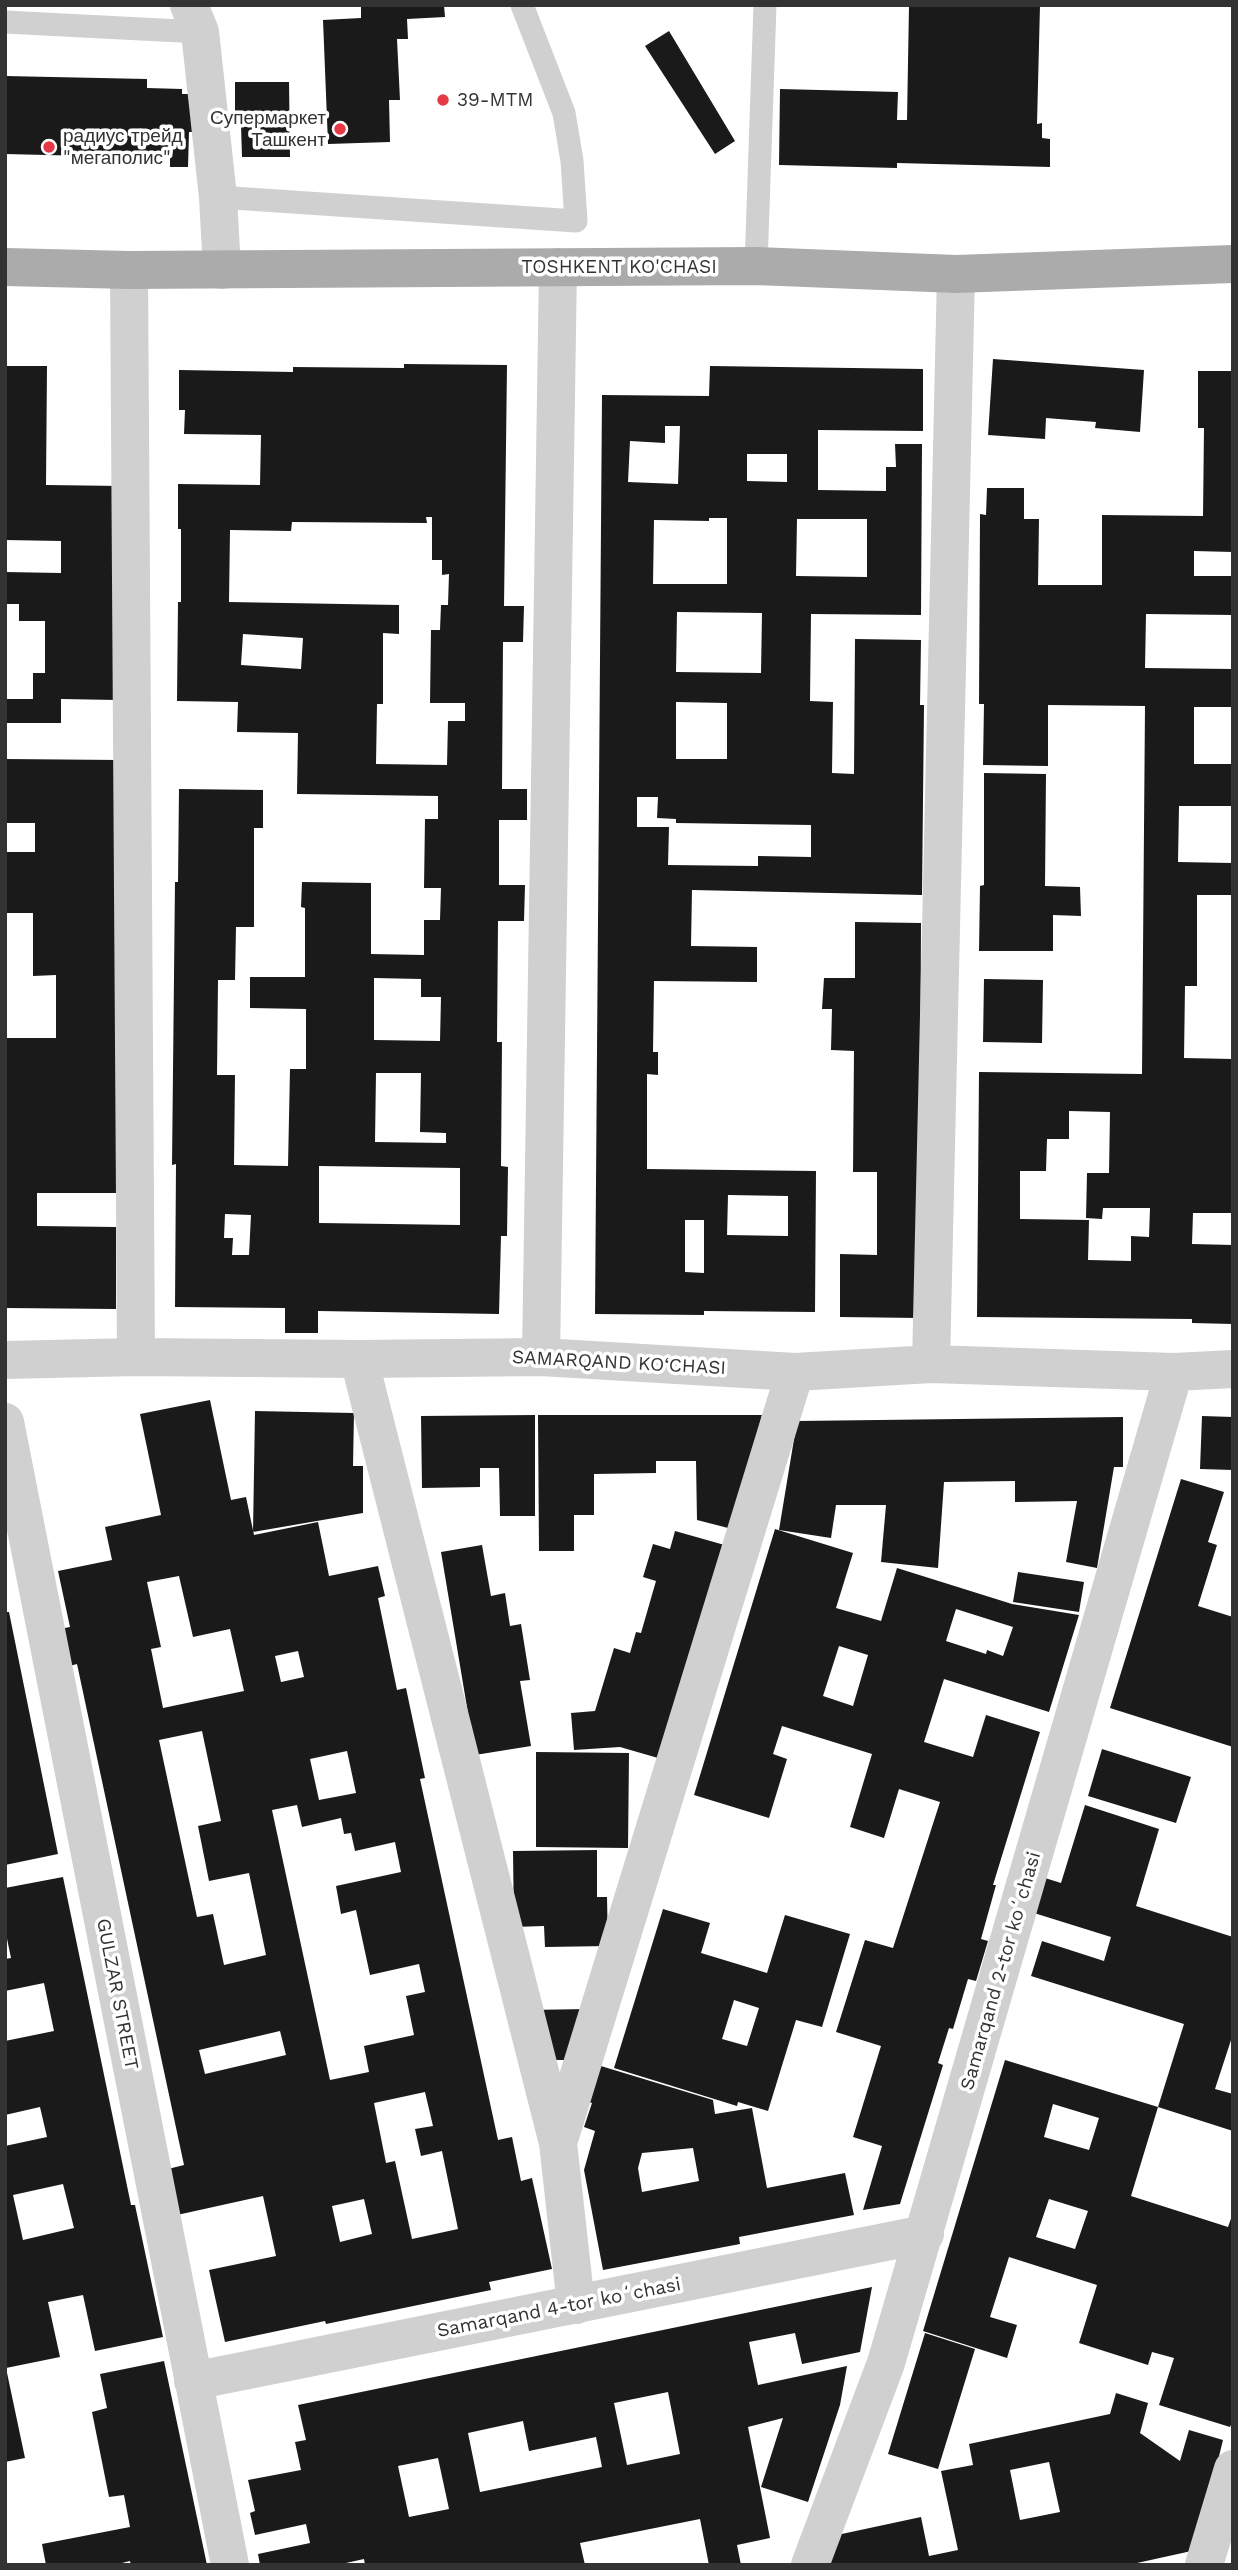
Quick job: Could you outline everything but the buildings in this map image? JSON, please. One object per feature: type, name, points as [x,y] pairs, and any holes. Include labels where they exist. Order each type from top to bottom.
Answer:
[{"type":"main road","name":"TOSHKENT KO'CHASI","points":[[5,267],[222,270],[756,266],[956,274],[1233,264]]},
{"type":"street","points":[[194,19],[218,197],[222,270]]},
{"type":"street","points":[[541,1357],[558,267]]},
{"type":"street","points":[[129,270],[136,1357]]},
{"type":"street","points":[[931,1364],[956,274]]},
{"type":"street","name":"SAMARQAND KO‘CHASI","points":[[5,1360],[136,1357],[541,1357],[795,1372],[931,1364],[1174,1372],[1233,1370]]},
{"type":"street","points":[[359,1359],[558,2143],[576,2305]]},
{"type":"street","points":[[558,2143],[795,1372]]},
{"type":"street","name":"Samarqand 2-tor koʻchasi","points":[[810,2565],[886,2363],[1174,1372]]},
{"type":"street","name":"GULZAR STREET","points":[[5,1422],[230,2565]]},
{"type":"street","name":"Samarqand 4-tor koʻchasi","points":[[193,2381],[925,2234]]},
{"type":"street","points":[[1204,2565],[1233,2469]]},
{"type":"lane","points":[[218,197],[576,221],[572,161],[564,113],[522,5]]},
{"type":"lane","points":[[756,266],[765,5]]},
{"type":"lane","points":[[5,22],[194,19]]},
{"type":"place","name":"39-MTM","points":[[443,100]]},
{"type":"place","name":"Супермаркет Ташкент","points":[[340,129]]},
{"type":"place","name":"радиус трейд \"мегаполис\"","points":[[49,147]]}]
